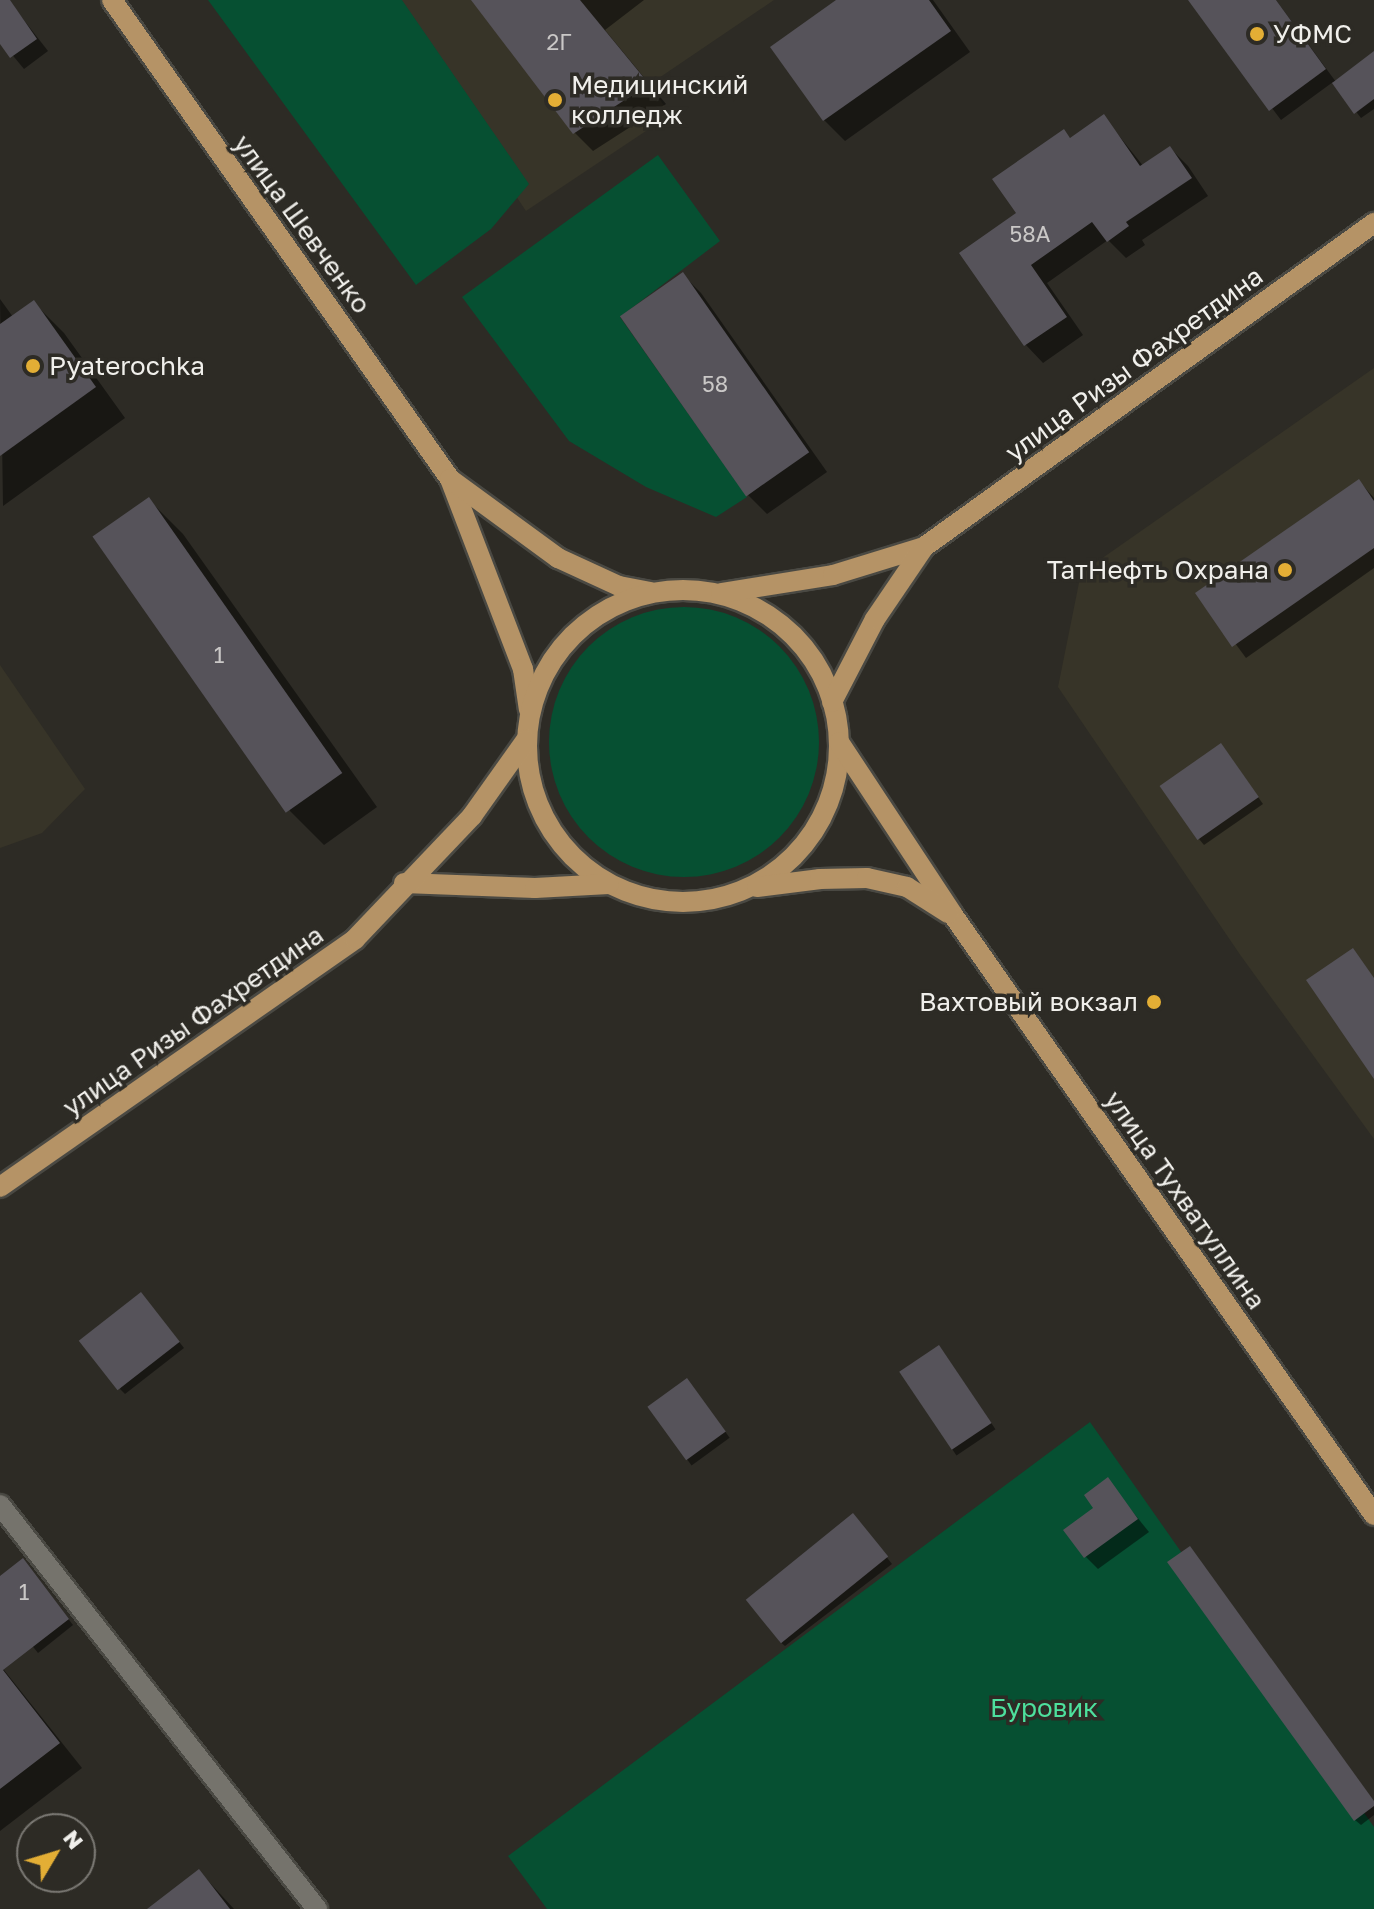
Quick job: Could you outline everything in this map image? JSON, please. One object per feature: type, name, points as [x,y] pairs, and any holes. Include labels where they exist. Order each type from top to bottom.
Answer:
[{"type":"main road","name":"улица Шевченко","points":[[112,0],[450,479]]},
{"type":"main road","name":"улица Ризы Фахретдина","points":[[924,547],[1374,223]]},
{"type":"main road","points":[[450,479],[558,558],[619,586],[651,592]]},
{"type":"main road","points":[[450,479],[523,669],[530,711]]},
{"type":"main road","points":[[924,547],[833,575],[717,593],[684,589],[651,592],[609,608],[572,634],[546,669],[530,711],[526,740],[530,783],[546,824],[573,858],[609,884],[643,897],[679,902],[715,899],[749,888],[820,879],[867,878],[907,887],[953,915]]},
{"type":"main road","points":[[832,702],[875,619],[924,547]]},
{"type":"main road","points":[[717,593],[768,615],[790,632],[823,676],[832,702],[839,742],[836,778],[824,812],[805,843],[780,869],[749,888]]},
{"type":"main road","name":"улица Ризы Фахретдина","points":[[0,1187],[355,939],[404,883],[472,816],[526,740]]},
{"type":"main road","name":"улица Тухватуллина","points":[[839,742],[953,915],[1374,1515]]},
{"type":"main road","points":[[404,883],[535,888],[609,884]]},
{"type":"street","points":[[0,1505],[317,1909]]},
{"type":"shaded area","name":"Медицинский колледж","points":[[384,0],[774,0],[650,84],[670,115],[526,211]]},
{"type":"shaded area","points":[[1374,368],[1374,1139],[1241,956],[1058,687],[1081,573]]},
{"type":"shaded area","points":[[0,665],[85,789],[42,833],[0,848]]},
{"type":"green space","points":[[208,0],[402,0],[529,184],[491,229],[416,285]]},
{"type":"green space","points":[[658,155],[720,241],[620,317],[747,497],[716,517],[646,487],[569,441],[462,297]]},
{"type":"green space","points":[[684,607],[736,617],[770,638],[788,656],[809,690],[819,742],[809,794],[788,828],[770,846],[736,867],[684,877],[632,867],[598,846],[580,828],[559,794],[549,742],[559,690],[580,656],[598,638],[632,617]]},
{"type":"green space","name":"Буровик","points":[[1090,1422],[1374,1827],[1374,1909],[547,1909],[508,1856]]},
{"type":"building","points":[[0,0],[10,0],[37,39],[10,58],[0,44]]},
{"type":"building","points":[[471,0],[580,0],[649,84],[573,134]]},
{"type":"building","points":[[836,0],[929,0],[951,31],[823,121],[770,47]]},
{"type":"building","name":"УФМС","points":[[1188,0],[1276,0],[1326,69],[1269,111]]},
{"type":"building","points":[[1374,51],[1374,99],[1354,114],[1332,83]]},
{"type":"building","points":[[1104,114],[1140,166],[1170,146],[1192,178],[1126,222],[1129,226],[1107,242],[1092,222],[1031,265],[1067,317],[1024,346],[959,253],[1016,213],[992,179],[1064,129],[1070,138]]},
{"type":"building","points":[[683,272],[809,452],[746,496],[620,316]]},
{"type":"building","points":[[34,300],[96,387],[0,456],[0,324]]},
{"type":"building","name":"ТатНефть Охрана","points":[[1359,479],[1374,501],[1374,548],[1232,647],[1195,593]]},
{"type":"building","points":[[149,497],[342,773],[286,813],[92,537]]},
{"type":"building","points":[[1221,743],[1259,797],[1197,840],[1160,786]]},
{"type":"building","points":[[1353,948],[1374,978],[1374,1079],[1306,980]]},
{"type":"building","points":[[141,1292],[180,1342],[118,1390],[79,1341]]},
{"type":"building","points":[[939,1345],[992,1423],[952,1450],[899,1372]]},
{"type":"building","points":[[687,1378],[726,1431],[686,1460],[647,1407]]},
{"type":"building","points":[[1108,1477],[1138,1519],[1084,1558],[1063,1530],[1093,1508],[1084,1495]]},
{"type":"building","points":[[853,1513],[888,1557],[781,1643],[746,1600]]},
{"type":"building","points":[[1190,1546],[1374,1801],[1374,1806],[1354,1821],[1167,1562]]},
{"type":"building","points":[[23,1558],[69,1619],[3,1670],[60,1743],[0,1789],[0,1576]]},
{"type":"building","points":[[199,1869],[230,1909],[147,1909]]},
{"type":"place","name":"УФМС","points":[[1257,34]]},
{"type":"place","name":"Медицинский колледж","points":[[555,100]]},
{"type":"place","name":"Pyaterochka","points":[[33,366]]},
{"type":"place","name":"ТатНефть Охрана","points":[[1285,570]]},
{"type":"place","name":"Вахтовый вокзал","points":[[1154,1002]]}]
